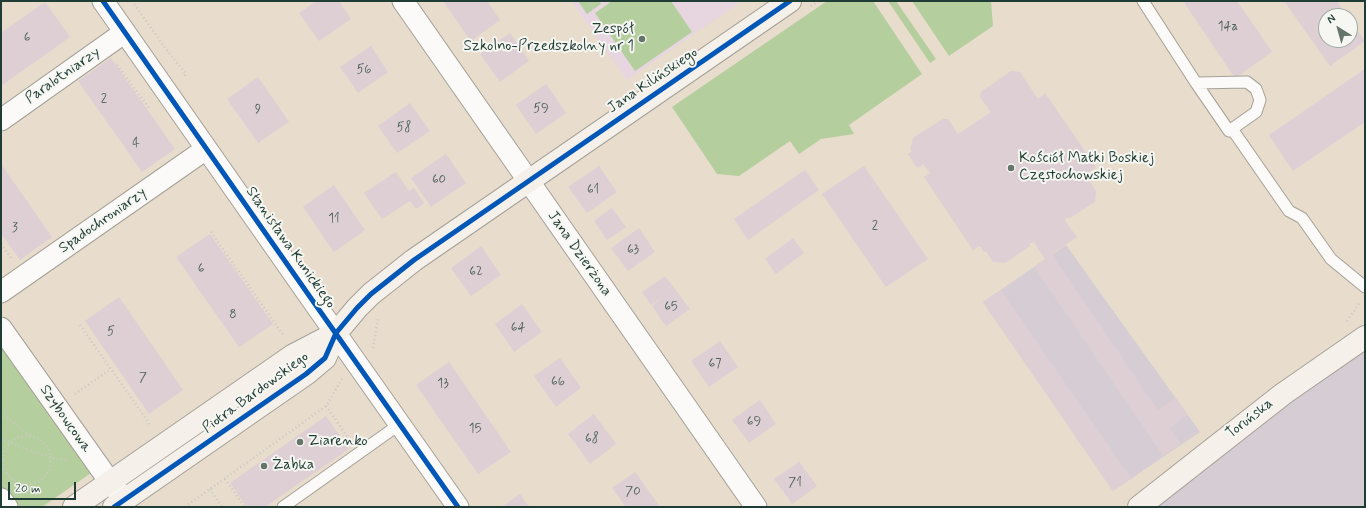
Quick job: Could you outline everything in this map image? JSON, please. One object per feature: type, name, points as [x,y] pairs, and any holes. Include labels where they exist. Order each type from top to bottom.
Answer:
[{"type":"street","name":"Stanisława Kunickiego","points":[[103,1],[458,507]]},
{"type":"street","name":"Jana Dzierżona","points":[[403,1],[756,507]]},
{"type":"street","name":"Jana Kilińskiego","points":[[529,181],[789,1]]},
{"type":"street","name":"Paralotniarzy","points":[[1,120],[125,32]]},
{"type":"street","name":"Spadochroniarzy","points":[[1,292],[206,149]]},
{"type":"street","name":"Piotra Bardowskiego","points":[[123,504],[306,374],[325,358],[336,333],[371,294],[414,260],[529,181]]},
{"type":"street","name":"Szybowcowa","points":[[1,328],[110,482],[123,504]]},
{"type":"street","name":"Piotra Bardowskiego","points":[[74,507],[292,356],[336,333]]},
{"type":"street","name":"Toruńska","points":[[1139,507],[1284,394],[1365,336]]},
{"type":"street","points":[[1,499],[7,507]]},
{"type":"lane","points":[[1143,1],[1196,83],[1228,131],[1256,112],[1260,100],[1256,89],[1247,82],[1196,83]]},
{"type":"lane","points":[[1232,129],[1289,211],[1302,218],[1331,259],[1365,287]]},
{"type":"lane","points":[[283,507],[400,424]]},
{"type":"path","points":[[589,1],[594,9]]},
{"type":"path","points":[[104,47],[150,111]]},
{"type":"path","points":[[211,232],[286,340]]},
{"type":"path","points":[[373,349],[380,312]]},
{"type":"path","points":[[80,325],[155,432]]},
{"type":"path","points":[[74,395],[111,369]]},
{"type":"path","points":[[185,507],[326,406],[344,375],[340,375]]},
{"type":"path","points":[[326,406],[352,442]]},
{"type":"path","points":[[1,413],[32,436],[39,439],[49,450],[51,458],[50,466],[47,472],[42,478],[28,484],[14,479],[5,469],[3,462],[6,448],[10,443],[16,438],[32,436]]},
{"type":"path","points":[[1,438],[10,443],[51,458],[70,462]]},
{"type":"path","points":[[225,479],[245,507]]},
{"type":"path","points":[[210,489],[222,507]]},
{"type":"shaded area","name":"Zespół Szkolno-Przedszkolny nr 1","points":[[571,1],[742,1],[627,80]]},
{"type":"shaded area","points":[[1066,245],[1200,432],[1113,491],[983,302]]},
{"type":"shaded area","points":[[1365,337],[1365,507],[1139,507]]},
{"type":"green space","points":[[578,1],[599,1],[601,4],[587,14]]},
{"type":"green space","name":"Zespół Szkolno-Przedszkolny nr 1","points":[[612,1],[671,1],[692,32],[635,71],[595,13]]},
{"type":"green space","points":[[827,1],[873,1],[922,74],[849,125],[854,134],[821,139],[799,154],[790,141],[739,176],[717,174],[672,107]]},
{"type":"green space","points":[[888,1],[896,1],[936,59],[930,63]]},
{"type":"green space","points":[[912,1],[991,1],[993,26],[949,56]]},
{"type":"green space","points":[[1,328],[91,473],[42,507],[7,507],[1,499]]},
{"type":"building","points":[[316,1],[339,1],[351,19],[319,41],[299,13]]},
{"type":"building","points":[[443,1],[487,1],[500,20],[471,41]]},
{"type":"building","points":[[1183,1],[1237,1],[1272,52],[1235,78]]},
{"type":"building","points":[[1284,1],[1337,1],[1342,8],[1318,8],[1318,48],[1355,48],[1330,66]]},
{"type":"building","points":[[45,2],[70,37],[1,86],[1,33]]},
{"type":"building","points":[[1358,31],[1365,41],[1358,46]]},
{"type":"building","points":[[510,33],[529,61],[500,82],[480,54]]},
{"type":"building","points":[[371,46],[388,72],[358,93],[340,67]]},
{"type":"building","points":[[111,58],[175,149],[142,172],[78,81]]},
{"type":"building","points":[[1365,69],[1365,122],[1293,171],[1269,135]]},
{"type":"building","name":"Kościół Matki Boskiej Częstochowskiej","points":[[1011,71],[1020,72],[1038,99],[1045,93],[1096,167],[1088,173],[1091,179],[1089,180],[1096,191],[1095,202],[1070,218],[1066,218],[1065,221],[1077,237],[1052,254],[1158,410],[1176,398],[1188,415],[1170,428],[1181,444],[1163,456],[1034,267],[1045,259],[1033,241],[1033,243],[1030,243],[1030,246],[1005,263],[993,262],[986,251],[984,252],[980,246],[973,250],[924,177],[930,173],[923,164],[917,168],[908,154],[912,152],[910,150],[913,138],[943,119],[948,119],[958,134],[991,112],[980,97],[981,92]]},
{"type":"building","points":[[258,77],[289,122],[258,143],[227,99]]},
{"type":"building","points":[[546,84],[566,113],[536,134],[516,105]]},
{"type":"building","points":[[410,103],[430,131],[397,153],[378,126]]},
{"type":"building","points":[[446,154],[466,183],[431,207],[411,178]]},
{"type":"building","points":[[1,164],[52,237],[20,260],[1,233]]},
{"type":"building","points":[[599,166],[617,192],[587,213],[568,187]]},
{"type":"building","points":[[864,166],[928,259],[886,287],[822,194]]},
{"type":"building","points":[[805,170],[819,190],[748,240],[734,219]]},
{"type":"building","points":[[396,172],[409,191],[414,188],[424,203],[416,209],[410,201],[382,219],[364,193]]},
{"type":"building","points":[[334,185],[365,230],[334,252],[303,207]]},
{"type":"building","points":[[612,208],[626,227],[607,240],[594,221]]},
{"type":"building","points":[[639,228],[655,252],[628,271],[611,248]]},
{"type":"building","points":[[210,234],[273,324],[239,347],[176,257]]},
{"type":"building","points":[[793,238],[804,253],[776,274],[765,259]]},
{"type":"building","points":[[481,246],[501,275],[471,296],[451,268]]},
{"type":"building","points":[[665,276],[690,309],[666,326],[652,306],[663,297],[651,305],[642,292]]},
{"type":"building","points":[[1001,290],[1131,478],[1113,491],[983,302]]},
{"type":"building","points":[[119,297],[183,390],[149,414],[85,321]]},
{"type":"building","points":[[522,304],[542,332],[514,352],[495,324]]},
{"type":"building","points":[[720,341],[738,367],[709,387],[691,361]]},
{"type":"building","points":[[560,358],[581,388],[556,407],[534,376]]},
{"type":"building","points":[[449,362],[511,452],[478,474],[416,385]]},
{"type":"building","points":[[760,400],[776,424],[749,443],[732,420]]},
{"type":"building","points":[[594,414],[616,444],[590,464],[568,434]]},
{"type":"building","points":[[326,416],[349,449],[265,507],[247,507],[230,483]]},
{"type":"building","points":[[799,462],[817,486],[792,504],[774,479]]},
{"type":"building","points":[[635,472],[660,507],[626,507],[612,488]]},
{"type":"building","points":[[520,494],[529,507],[502,507]]},
{"type":"cycle path","points":[[103,1],[458,507]]},
{"type":"cycle path","points":[[114,507],[306,374],[325,358],[336,333],[357,308],[371,294],[414,260],[790,1]]},
{"type":"place","name":"Zespół Szkolno-Przedszkolny nr 1","points":[[642,39]]},
{"type":"place","name":"Kościół Matki Boskiej Częstochowskiej","points":[[1011,168]]},
{"type":"place","name":"Ziarenko","points":[[300,442]]},
{"type":"place","name":"Żabka","points":[[264,466]]}]
